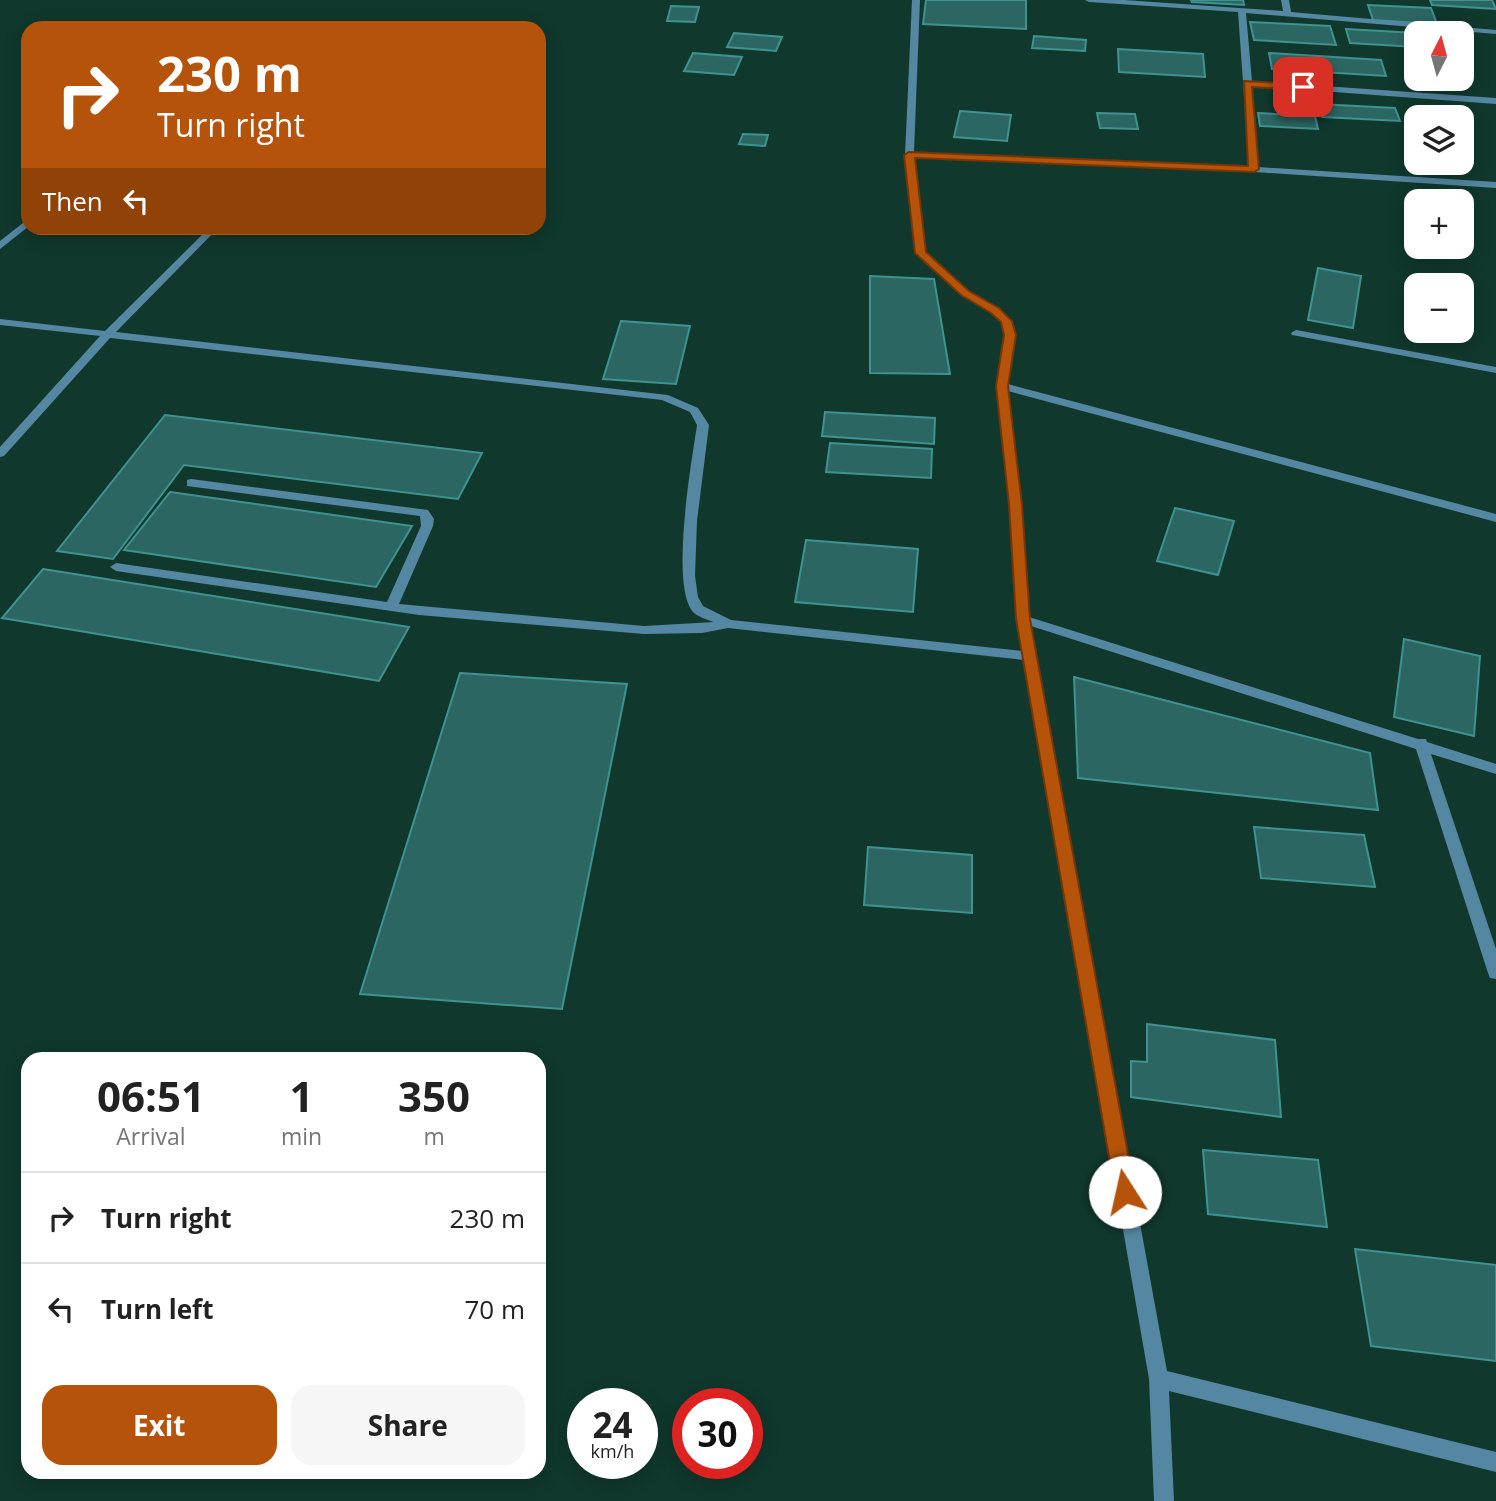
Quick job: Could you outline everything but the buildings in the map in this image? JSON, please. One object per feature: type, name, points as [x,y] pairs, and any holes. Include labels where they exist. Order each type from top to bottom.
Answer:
[{"type":"street","points":[[916,0],[909,155],[920,253],[965,293],[1006,321],[1010,335],[1002,386],[1015,505],[1023,619],[1158,1380],[1164,1501]]},
{"type":"street","points":[[1088,0],[1496,32]]},
{"type":"street","points":[[1286,0],[1288,15]]},
{"type":"street","points":[[1242,10],[1254,169]]},
{"type":"street","points":[[1247,83],[1496,101]]},
{"type":"street","points":[[909,155],[1254,169],[1496,185]]},
{"type":"street","points":[[0,246],[21,228]]},
{"type":"street","points":[[0,454],[108,334],[207,235]]},
{"type":"street","points":[[0,322],[664,397],[694,410],[703,425],[693,483],[689,591],[698,608],[728,624]]},
{"type":"street","points":[[1296,333],[1496,370]]},
{"type":"street","points":[[1002,386],[1496,518]]},
{"type":"street","points":[[191,484],[424,513],[428,519],[427,526],[391,607]]},
{"type":"street","points":[[116,567],[391,607],[644,629],[702,629],[728,624],[1029,656]]},
{"type":"street","points":[[1023,619],[1421,743],[1496,769]]},
{"type":"street","points":[[1421,743],[1496,973]]},
{"type":"street","points":[[1158,1380],[1496,1462]]},
{"type":"route","points":[[1125,1192],[1023,619],[1015,505],[1002,386],[1010,335],[1006,321],[965,293],[920,253],[909,155],[1254,169],[1247,83],[1303,87]]}]
